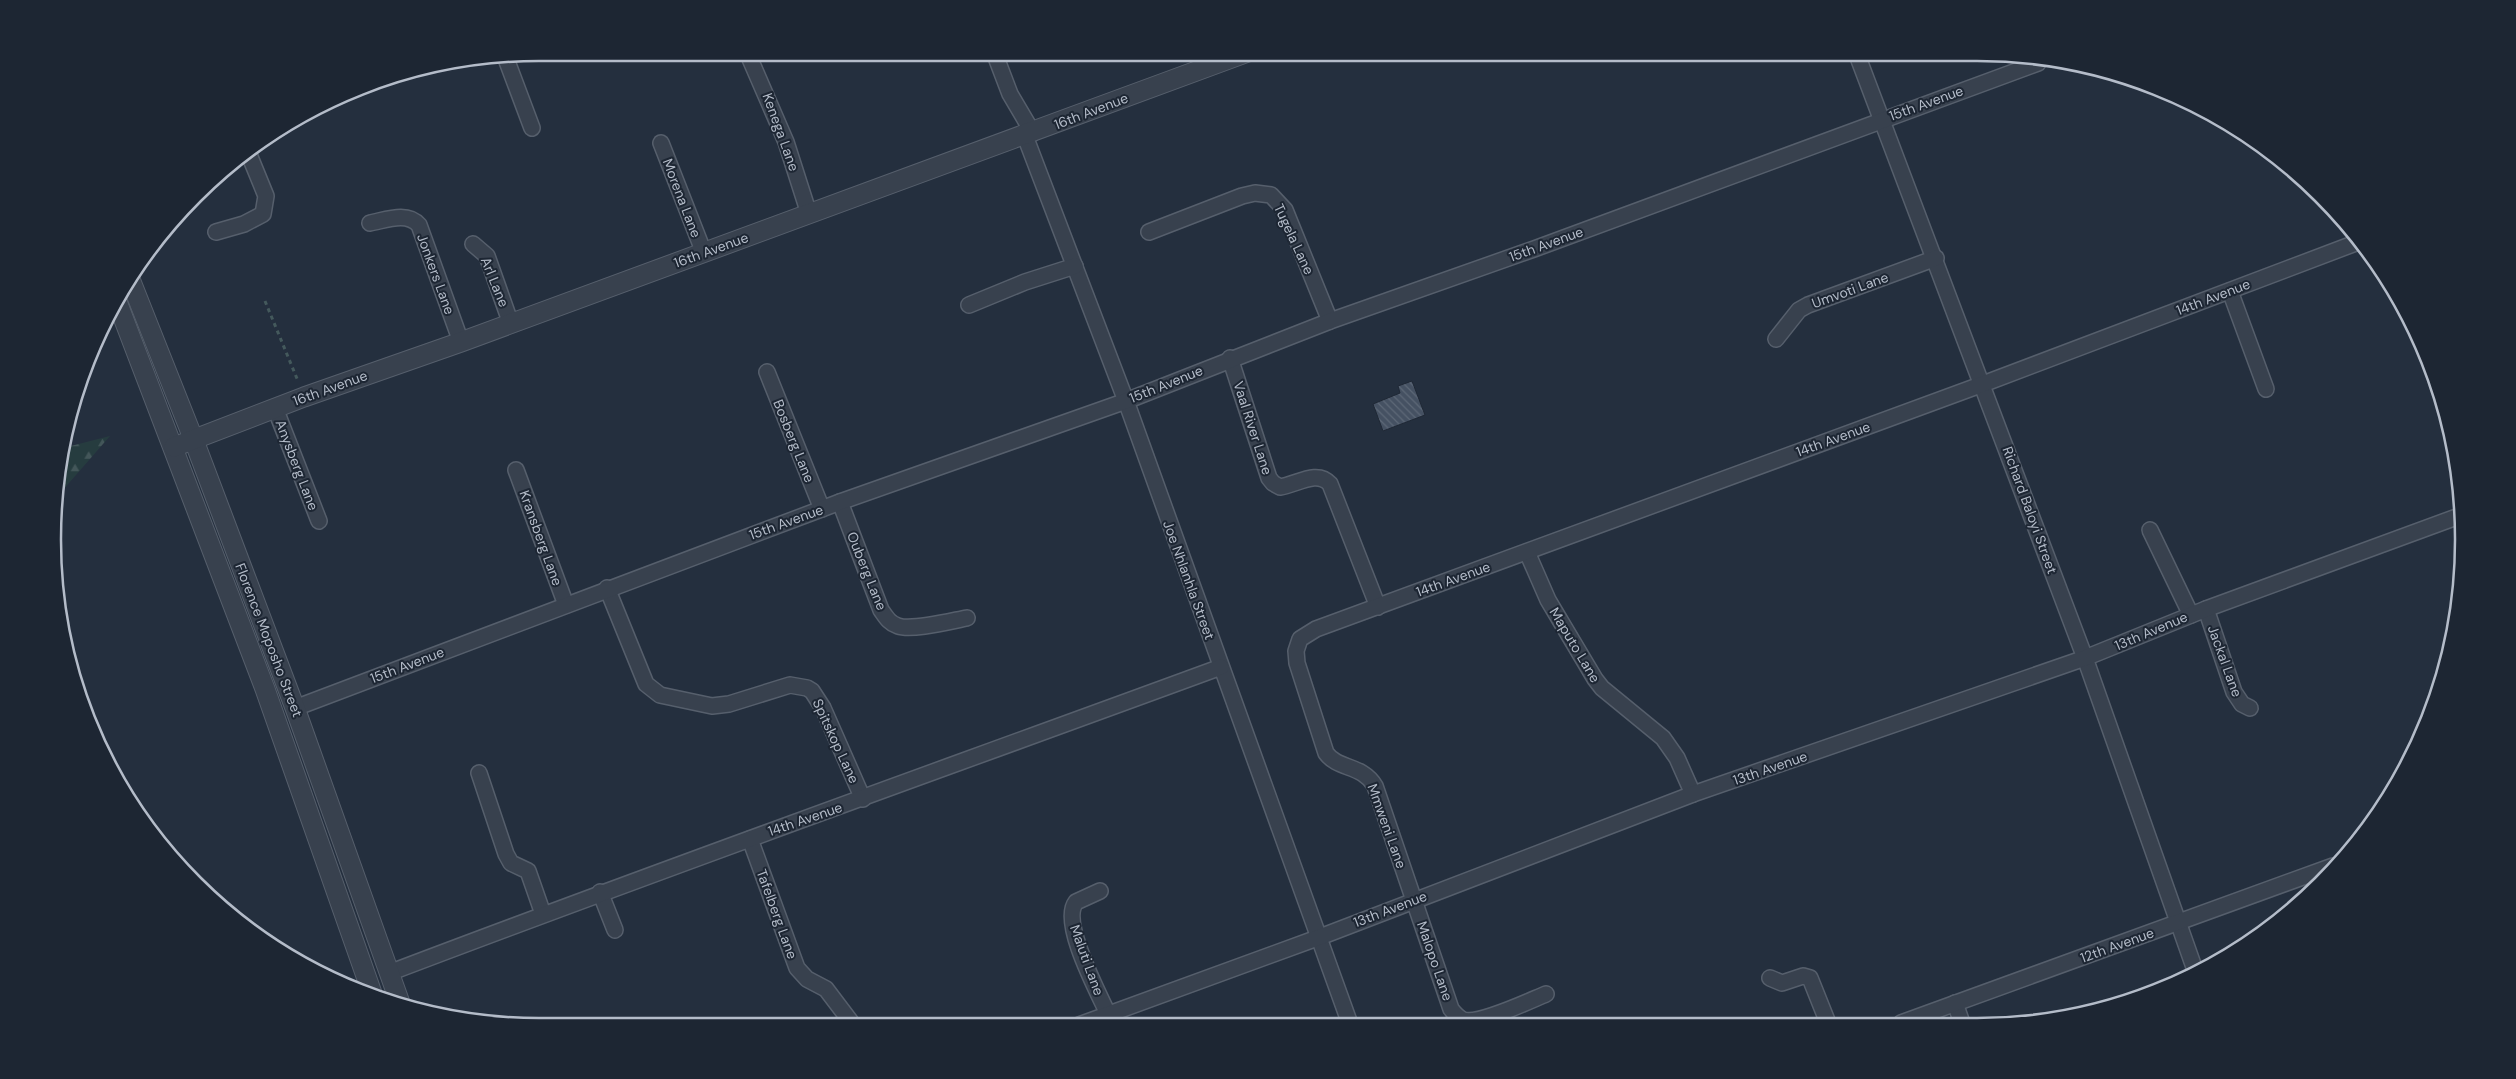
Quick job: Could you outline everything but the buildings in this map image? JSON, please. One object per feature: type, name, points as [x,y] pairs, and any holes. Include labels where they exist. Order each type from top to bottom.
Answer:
[{"type":"street","name":"Kenega Lane","points":[[751,61],[786,142],[809,214]]},
{"type":"street","name":"Joe Nhlanhla Street","points":[[997,61],[1029,135],[1348,1018]]},
{"type":"street","name":"16th Avenue","points":[[174,447],[304,397],[511,324],[1029,135],[1224,61]]},
{"type":"street","name":"Richard Baloyi Street","points":[[1859,61],[1936,258],[2085,658],[2193,965]]},
{"type":"street","points":[[507,62],[532,128]]},
{"type":"street","name":"15th Avenue","points":[[295,708],[822,508],[1126,401],[1230,358],[2034,64]]},
{"type":"street","name":"Morena Lane","points":[[661,143],[704,253]]},
{"type":"street","points":[[216,232],[244,224],[263,214],[266,196],[251,158]]},
{"type":"street","name":"Tugela Lane","points":[[1149,232],[1242,196],[1256,193],[1271,194],[1284,210],[1330,321]]},
{"type":"street","name":"Jonkers Lane","points":[[370,223],[411,218],[419,225],[461,342]]},
{"type":"street","name":"Arl Lane","points":[[473,244],[487,256],[511,324]]},
{"type":"street","name":"14th Avenue","points":[[1305,635],[1983,384],[2353,244]]},
{"type":"street","name":"Umvoti Lane","points":[[1776,339],[1799,310],[1808,305],[1936,258]]},
{"type":"street","points":[[969,306],[1025,282],[1075,266]]},
{"type":"street","name":"Florence Moposho Street","points":[[133,287],[194,438],[295,708],[397,995]]},
{"type":"street","points":[[2230,291],[2266,389]]},
{"type":"street","name":"Florence Moposho Street","points":[[120,310],[269,698],[364,984]]},
{"type":"street","name":"Vaal River Lane","points":[[1230,358],[1269,478],[1280,487],[1314,477],[1324,478],[1330,484],[1378,607]]},
{"type":"street","name":"Bosberg Lane","points":[[766,372],[822,508]]},
{"type":"street","name":"Anysberg Lane","points":[[275,408],[319,521]]},
{"type":"street","name":"Kransberg Lane","points":[[516,470],[566,605]]},
{"type":"street","name":"Ouberg Lane","points":[[840,502],[881,610],[888,620],[896,626],[908,627],[967,618]]},
{"type":"street","name":"13th Avenue","points":[[1097,1018],[1320,937],[1693,794],[2085,658],[2191,614],[2454,518]]},
{"type":"street","points":[[2150,530],[2191,614]]},
{"type":"street","name":"Maputo Lane","points":[[1527,552],[1548,600],[1595,679],[1602,688],[1662,738],[1676,758],[1693,794]]},
{"type":"street","name":"Spitskop Lane","points":[[608,588],[643,678],[651,688],[660,694],[712,706],[729,704],[790,685],[807,688],[812,692],[824,708],[863,799]]},
{"type":"street","name":"Jackal Lane","points":[[2206,609],[2234,692],[2242,704],[2250,708]]},
{"type":"street","name":"Mmweni Lane","points":[[1305,635],[1298,644],[1296,657],[1324,749],[1328,756],[1336,762],[1357,769],[1370,778],[1413,900]]},
{"type":"street","name":"14th Avenue","points":[[389,973],[600,892],[863,799],[1221,667]]},
{"type":"street","points":[[479,773],[506,854],[512,863],[528,871],[543,914]]},
{"type":"street","name":"Tafelberg Lane","points":[[750,839],[797,968],[807,979],[826,989],[848,1018]]},
{"type":"street","name":"12th Avenue","points":[[1914,1018],[2178,924],[2322,870]]},
{"type":"street","name":"Maluti Lane","points":[[1100,891],[1076,902],[1071,915],[1075,937],[1108,1014]]},
{"type":"street","points":[[600,892],[615,930]]},
{"type":"street","name":"Malopo Lane","points":[[1413,900],[1452,1009],[1456,1016],[1460,1018]]},
{"type":"street","points":[[1770,978],[1782,982],[1803,976],[1810,978],[1826,1018]]},
{"type":"street","name":"Malopo Lane","points":[[1483,1018],[1546,994]]},
{"type":"street","points":[[1955,1003],[1961,1018]]},
{"type":"path","points":[[266,301],[304,397]]},
{"type":"green space","points":[[110,436],[64,489],[65,477],[70,446]]}]
